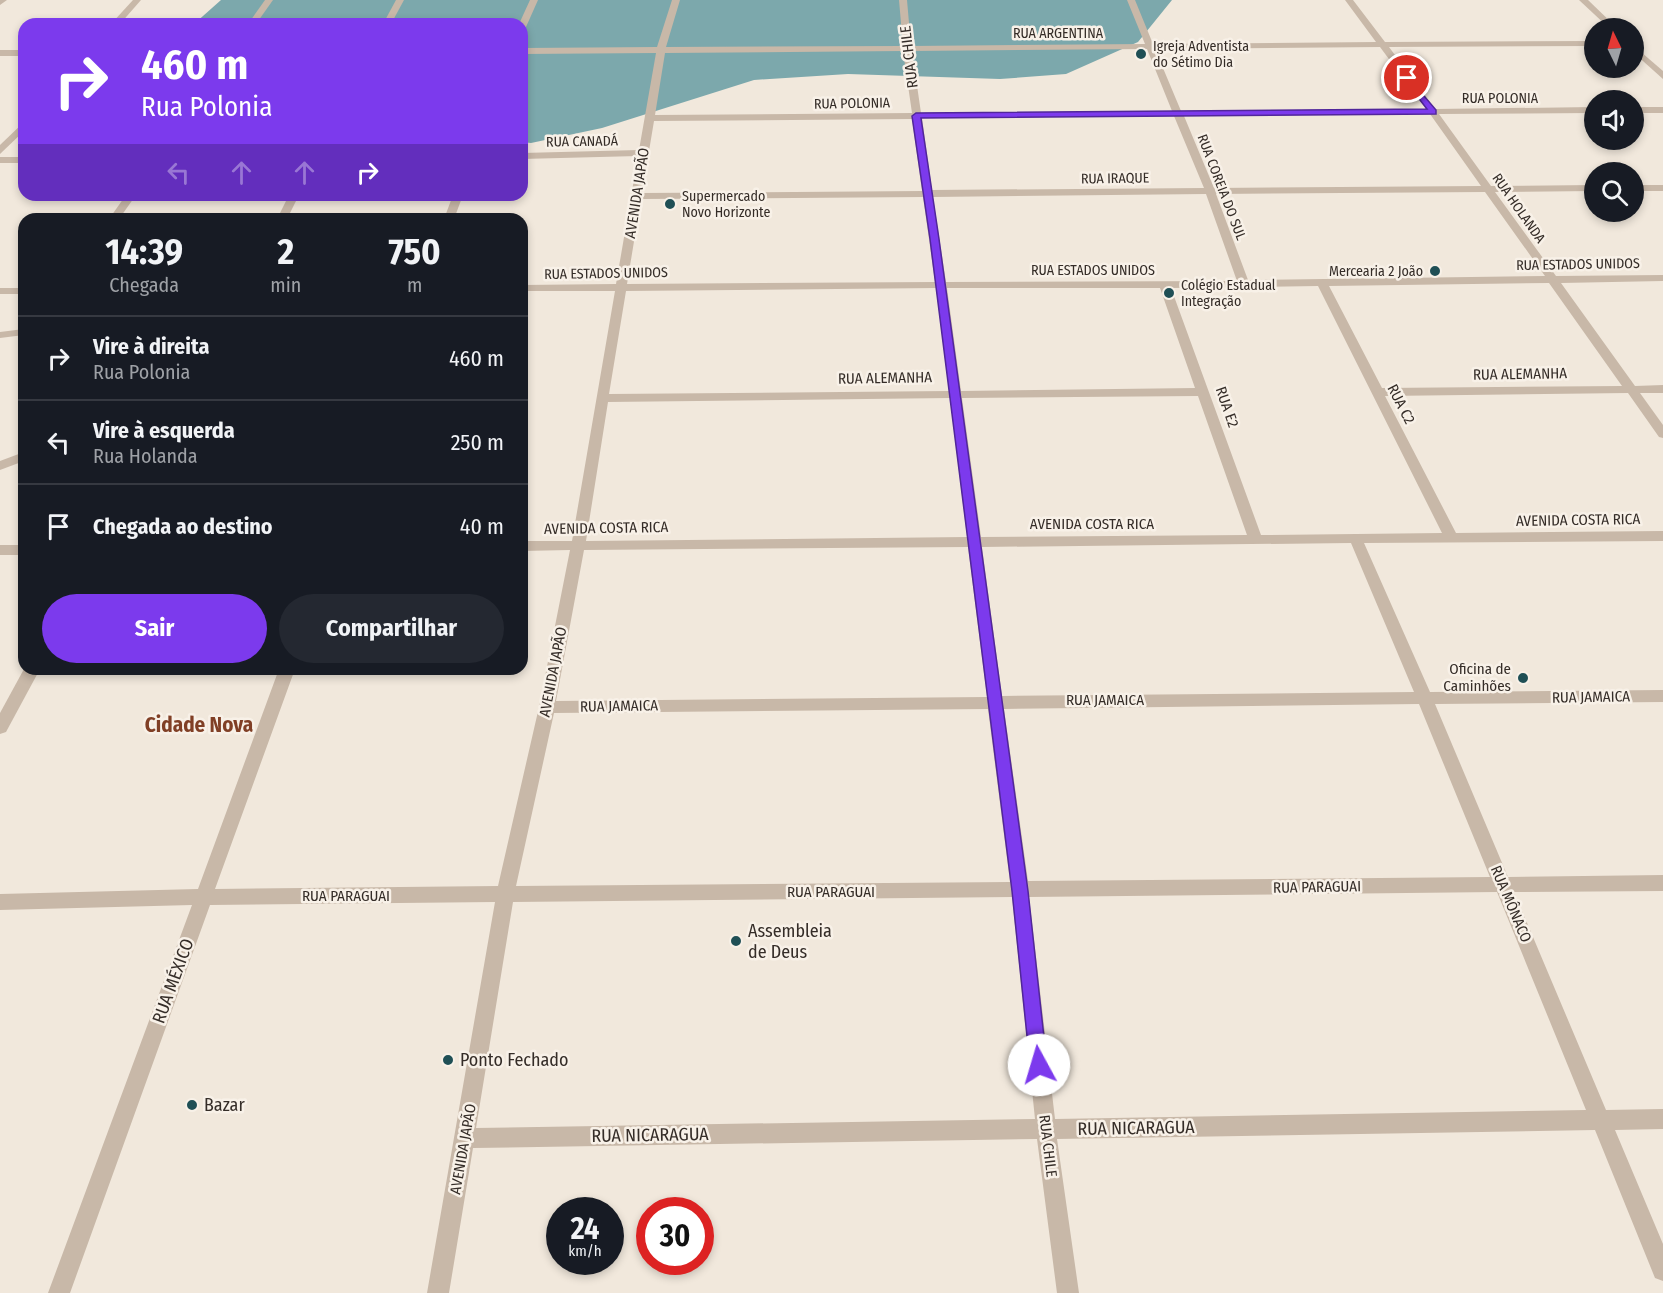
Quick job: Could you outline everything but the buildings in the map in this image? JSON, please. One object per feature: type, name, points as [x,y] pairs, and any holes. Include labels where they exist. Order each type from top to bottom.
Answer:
[{"type":"street","points":[[120,18],[137,0]]},
{"type":"street","points":[[256,18],[268,0]]},
{"type":"street","points":[[390,18],[400,0]]},
{"type":"street","points":[[526,18],[534,0]]},
{"type":"street","name":"AVENIDA JAPÃO","points":[[438,1293],[505,894],[547,707],[578,545],[661,49],[676,0]]},
{"type":"street","name":"RUA CHILE","points":[[903,0],[907,48],[1020,891],[1046,1130],[1068,1293]]},
{"type":"street","name":"RUA COREIA DO SUL","points":[[1131,0],[1180,114],[1244,284]]},
{"type":"street","name":"RUA HOLANDA","points":[[1349,0],[1433,112],[1663,434]]},
{"type":"street","points":[[1583,0],[1602,18]]},
{"type":"street","name":"RUA ARGENTINA","points":[[528,51],[1584,43]]},
{"type":"street","points":[[0,53],[18,53]]},
{"type":"street","points":[[1644,58],[1663,76]]},
{"type":"street","name":"RUA POLONIA","points":[[649,118],[1584,110]]},
{"type":"street","points":[[1644,110],[1663,110]]},
{"type":"street","points":[[0,151],[18,132]]},
{"type":"street","name":"RUA CANADÁ","points":[[528,156],[643,153]]},
{"type":"street","points":[[0,160],[18,160]]},
{"type":"street","name":"RUA IRAQUE","points":[[636,195],[1584,188]]},
{"type":"street","points":[[1644,188],[1663,188]]},
{"type":"street","name":"RUA ESTADOS UNIDOS","points":[[528,288],[1164,285],[1663,278]]},
{"type":"street","name":"RUA C2","points":[[1322,283],[1452,539]]},
{"type":"street","name":"RUA E2","points":[[1164,285],[1256,540]]},
{"type":"street","points":[[0,291],[18,291]]},
{"type":"street","points":[[0,335],[18,333]]},
{"type":"street","name":"RUA ALEMANHA","points":[[1377,392],[1663,389]]},
{"type":"street","name":"RUA ALEMANHA","points":[[603,398],[1204,392]]},
{"type":"street","points":[[0,466],[18,458]]},
{"type":"street","name":"AVENIDA COSTA RICA","points":[[528,546],[1663,536]]},
{"type":"street","name":"RUA MÔNACO","points":[[1356,540],[1503,884],[1663,1270]]},
{"type":"street","points":[[0,550],[18,550]]},
{"type":"street","points":[[0,728],[29,675]]},
{"type":"street","name":"RUA MÉXICO","points":[[59,1293],[285,675]]},
{"type":"street","name":"RUA JAMAICA","points":[[547,707],[1663,696]]},
{"type":"street","name":"RUA PARAGUAI","points":[[0,902],[204,897],[1020,891],[1663,883]]},
{"type":"street","name":"RUA NICARAGUA","points":[[465,1138],[1663,1119]]},
{"type":"water","points":[[221,0],[1172,0],[1138,42],[1066,74],[1000,79],[848,74],[754,80],[602,128],[531,143],[528,143],[528,18],[201,18]]},
{"type":"place","name":"Igreja Adventista do Sétimo Dia","points":[[1141,54]]},
{"type":"place","name":"Supermercado Novo Horizonte","points":[[670,204]]},
{"type":"place","name":"Mercearia 2 João","points":[[1435,271]]},
{"type":"place","name":"Colégio Estadual Integração","points":[[1169,293]]},
{"type":"place","name":"Oficina de Caminhões","points":[[1523,678]]},
{"type":"place","name":"Assembleia de Deus","points":[[736,941]]},
{"type":"place","name":"Ponto Fechado","points":[[448,1060]]},
{"type":"place","name":"Bazar","points":[[192,1105]]},
{"type":"district","name":"Cidade Nova","points":[[199,725]]},
{"type":"route","points":[[1039,1065],[1020,891],[916,116],[1433,112],[1407,78]]}]
